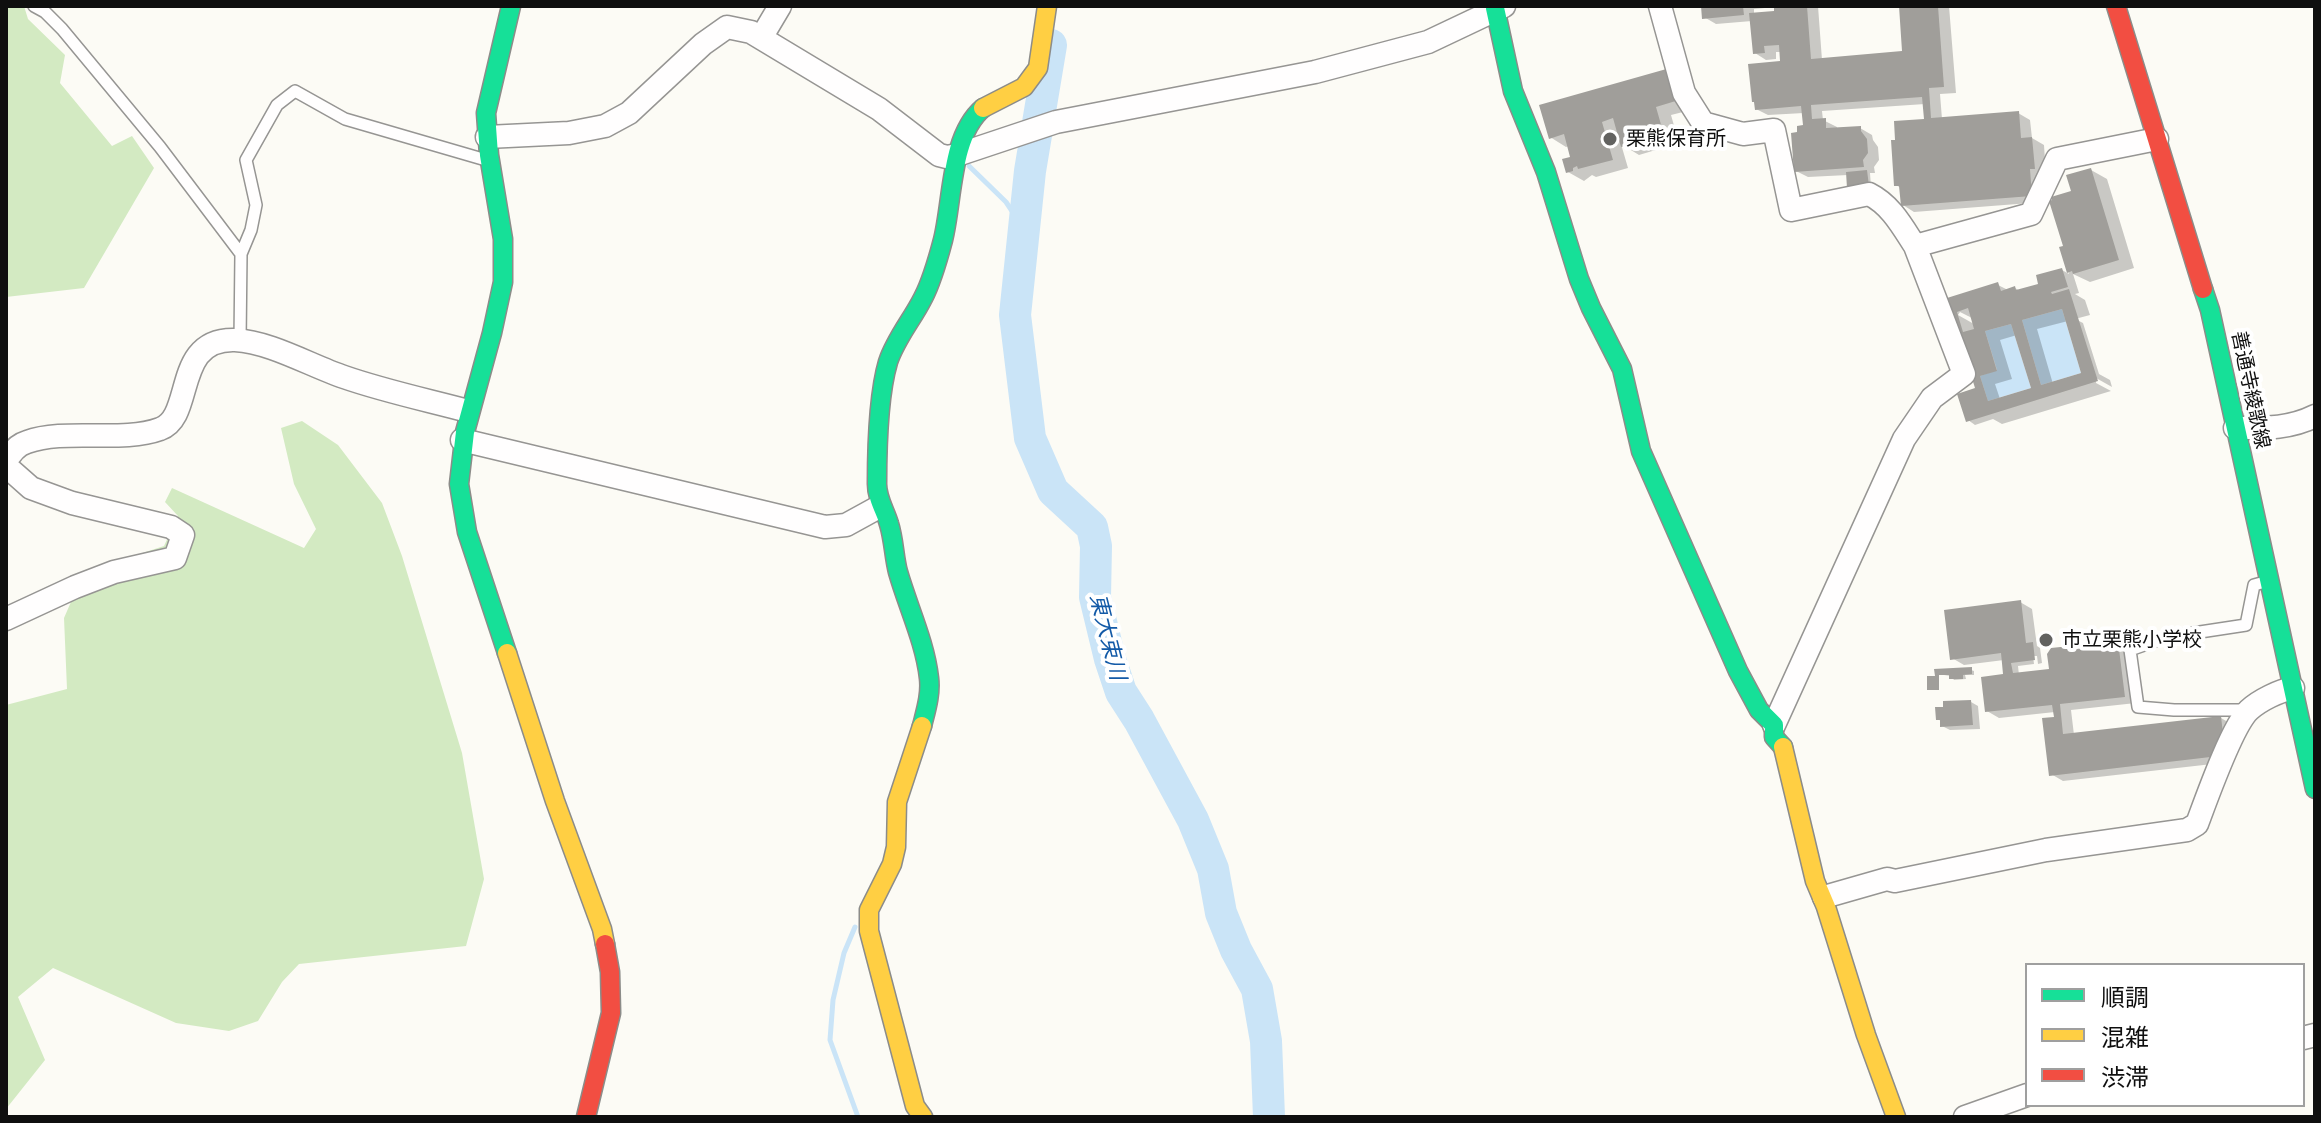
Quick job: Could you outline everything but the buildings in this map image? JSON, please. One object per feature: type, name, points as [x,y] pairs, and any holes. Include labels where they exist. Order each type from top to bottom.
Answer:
[{"type":"street","points":[[511,6],[486,110],[490,161],[505,246],[503,282],[496,317],[468,411],[462,440],[459,487],[467,532],[555,801],[602,929],[610,972],[611,1013],[586,1117]]},
{"type":"street","points":[[761,38],[780,6]]},
{"type":"street","points":[[923,1117],[915,1106],[869,931],[869,910],[892,864],[896,847],[897,802],[919,740],[929,697],[926,664],[898,571],[889,524],[877,508],[882,389],[889,360],[924,297],[940,252],[949,215],[957,155],[968,127],[980,110],[1024,87],[1038,68],[1047,6]]},
{"type":"street","points":[[1660,6],[1684,93],[1703,123],[1743,134],[1774,130],[1791,210],[1869,194],[1881,200],[1894,213],[1915,246],[1964,374],[1932,398],[1904,439],[1774,725],[1774,737],[1784,748],[1815,881],[1824,897],[1859,1015],[1896,1117]]},
{"type":"street","name":"善通寺綾歌線","points":[[2116,6],[2210,310],[2315,789]]},
{"type":"street","points":[[487,137],[569,133],[605,126],[629,113],[703,44],[727,27],[751,32],[879,109],[939,155],[957,155],[1056,122],[1315,72],[1428,42],[1500,7],[1513,91],[1546,172],[1579,279],[1622,369],[1641,451],[1738,671],[1759,710],[1774,725]]},
{"type":"street","points":[[1915,246],[2031,214],[2057,159],[2157,139]]},
{"type":"street","points":[[6,619],[114,572],[175,558],[183,535],[171,527],[72,503],[31,488],[6,464],[11,453],[25,442],[52,437],[162,429],[175,418],[189,370],[203,350],[215,342],[240,341],[260,345],[346,378],[468,411]]},
{"type":"street","points":[[2235,428],[2278,428],[2302,423],[2315,416]]},
{"type":"street","points":[[462,440],[825,527],[846,525],[877,508]]},
{"type":"street","points":[[1824,897],[1887,879],[1895,881],[2046,850],[2187,830],[2197,824],[2241,720],[2249,710],[2283,690],[2293,688]]},
{"type":"street","points":[[1965,1117],[2025,1096]]},
{"type":"lane","points":[[34,6],[62,29],[160,147],[241,254]]},
{"type":"lane","points":[[240,341],[241,254],[251,230],[256,205],[246,160],[277,105],[295,91],[345,119],[490,161]]},
{"type":"lane","points":[[2249,710],[2138,707],[2130,650],[2167,637],[2246,625],[2254,585],[2270,581]]},
{"type":"green space","points":[[6,6],[24,6],[28,19],[65,55],[60,83],[112,146],[132,136],[154,168],[84,288],[6,297]]},
{"type":"green space","points":[[302,421],[338,445],[382,503],[402,556],[462,753],[484,879],[466,946],[299,964],[282,982],[258,1021],[229,1031],[176,1023],[53,968],[18,997],[45,1060],[6,1109],[6,705],[67,689],[64,618],[84,572],[164,546],[178,516],[165,502],[172,488],[304,548],[316,529],[294,484],[281,428]]},
{"type":"water","points":[[2062,309],[2081,373],[2041,385],[2022,320]]},
{"type":"water","points":[[2011,324],[2031,388],[1988,401],[1980,376],[1997,370],[1985,331]]},
{"type":"waterway","name":"東大束川","points":[[1051,45],[1030,171],[1015,315],[1030,438],[1053,491],[1092,527],[1096,546],[1095,597],[1121,692],[1193,820],[1213,869],[1221,913],[1257,989],[1266,1041],[1269,1117]]},
{"type":"waterway","points":[[969,166],[1006,202],[1024,229]]},
{"type":"waterway","points":[[855,927],[844,953],[833,1000],[830,1040],[858,1117]]},
{"type":"traffic: fast","points":[[507,653],[467,532],[459,484],[465,432],[503,282],[503,239],[489,155],[486,113],[511,6]]},
{"type":"traffic: fast","points":[[1495,8],[1513,91],[1546,172],[1579,279],[1622,369],[1641,451],[1738,671],[1759,710],[1774,725],[1774,737],[1783,747]]},
{"type":"traffic: fast","points":[[922,726],[929,690],[927,665],[898,572],[891,530],[877,489],[880,406],[891,353],[923,298],[937,262],[958,152],[972,120],[983,108]]},
{"type":"traffic: fast","points":[[2203,289],[2315,789]]},
{"type":"traffic: slow","points":[[983,108],[1024,87],[1038,68],[1047,6]]},
{"type":"traffic: slow","points":[[507,653],[605,944]]},
{"type":"traffic: slow","points":[[922,726],[897,802],[896,847],[892,864],[869,910],[869,931],[915,1106],[923,1117]]},
{"type":"traffic: slow","points":[[1783,747],[1815,881],[1896,1117]]},
{"type":"traffic: jam","points":[[2116,6],[2203,289]]},
{"type":"traffic: jam","points":[[586,1117],[611,1013],[610,972],[605,944]]},
{"type":"place","name":"栗熊保育所","points":[[1610,139]]},
{"type":"place","name":"市立栗熊小学校","points":[[2046,640]]}]
